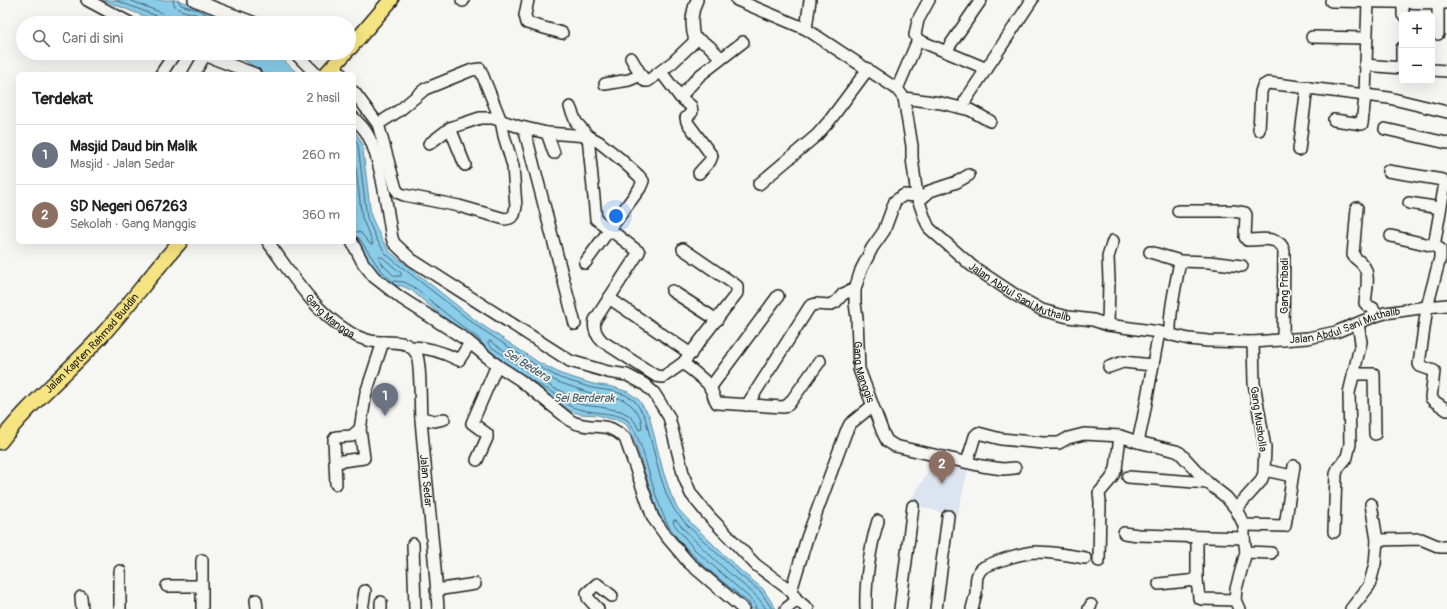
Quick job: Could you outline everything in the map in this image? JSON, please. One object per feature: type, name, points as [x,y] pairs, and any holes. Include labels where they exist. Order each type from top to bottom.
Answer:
[{"type":"main road","points":[[356,41],[391,0]]},
{"type":"main road","points":[[334,71],[341,60]]},
{"type":"main road","name":"Jalan Kapten Rahmad Buddin","points":[[0,442],[25,412],[103,334],[159,265],[178,244]]},
{"type":"street","points":[[87,0],[117,16]]},
{"type":"street","points":[[194,0],[236,16]]},
{"type":"street","points":[[528,0],[525,15],[527,23],[562,33]]},
{"type":"street","points":[[695,41],[692,32],[692,19],[697,0]]},
{"type":"street","name":"Jalan Abdul Sani Muthalib","points":[[737,0],[806,29],[897,89],[904,98],[912,146],[912,158],[918,198],[929,228],[972,266],[1017,296],[1042,310],[1068,317],[1093,320],[1108,324],[1208,341],[1253,342],[1308,338],[1336,332],[1375,316],[1447,305]]},
{"type":"street","points":[[806,29],[810,0]]},
{"type":"street","points":[[929,0],[918,20],[915,36],[918,40],[987,69]]},
{"type":"street","points":[[946,51],[981,0]]},
{"type":"street","points":[[965,101],[1032,0]]},
{"type":"street","points":[[1331,1],[1442,3],[1438,34]]},
{"type":"street","points":[[1334,120],[1362,124],[1365,96],[1368,1]]},
{"type":"street","points":[[1402,12],[1403,2]]},
{"type":"street","points":[[1312,37],[1366,38]]},
{"type":"street","points":[[630,58],[647,82],[673,62],[695,41],[699,40],[709,46],[721,58]]},
{"type":"street","points":[[897,89],[918,40]]},
{"type":"street","points":[[680,97],[699,76],[743,42]]},
{"type":"street","points":[[162,72],[170,60]]},
{"type":"street","points":[[195,72],[200,60]]},
{"type":"street","points":[[218,60],[250,72]]},
{"type":"street","points":[[302,60],[314,72]]},
{"type":"street","points":[[1365,65],[1399,68]]},
{"type":"street","points":[[356,95],[378,124],[396,188],[400,193],[459,206],[505,219],[514,215],[516,195],[513,166],[501,121],[481,71],[478,69],[472,70],[425,89],[400,110],[378,124]]},
{"type":"street","points":[[759,184],[817,135],[868,69]]},
{"type":"street","points":[[1435,70],[1447,71]]},
{"type":"street","points":[[661,72],[680,97],[691,106],[692,112],[686,118],[687,122],[712,156],[710,161],[699,173]]},
{"type":"street","points":[[605,84],[629,80],[641,74]]},
{"type":"street","points":[[1259,130],[1261,92],[1263,86],[1268,83],[1389,98],[1447,112]]},
{"type":"street","points":[[1299,150],[1307,87]]},
{"type":"street","points":[[904,98],[941,103],[970,110],[990,121]]},
{"type":"street","points":[[570,107],[576,122],[588,136],[599,142],[643,181],[640,188],[609,229],[586,263]]},
{"type":"street","points":[[429,144],[450,128],[480,118],[493,118],[524,128],[548,133],[588,136]]},
{"type":"street","points":[[356,120],[366,133],[373,147],[378,163],[394,243],[412,260],[570,361],[608,372],[627,375],[644,384],[654,393],[669,417],[684,477],[691,494],[708,515],[756,565],[794,595],[808,609]]},
{"type":"street","points":[[450,128],[465,165]]},
{"type":"street","points":[[524,128],[575,324]]},
{"type":"street","points":[[1385,129],[1447,143]]},
{"type":"street","points":[[548,133],[554,153]]},
{"type":"street","points":[[588,136],[596,219],[639,252],[595,320],[594,328],[598,337],[602,341],[660,378],[663,378],[683,363],[737,293],[737,286],[682,249]]},
{"type":"street","points":[[1388,172],[1443,180],[1445,183],[1442,212],[1434,246]]},
{"type":"street","points":[[918,198],[930,191],[957,182],[969,175]]},
{"type":"street","name":"Gang Manggis","points":[[918,198],[904,195],[895,201],[884,231],[861,270],[855,289],[859,369],[872,406],[883,433],[891,445],[982,466],[1003,469],[1015,468]]},
{"type":"street","points":[[1410,203],[1442,212]]},
{"type":"street","points":[[1357,208],[1352,255],[1366,268],[1367,283],[1365,303],[1373,308],[1375,316]]},
{"type":"street","name":"Gang Pribadi","points":[[1178,211],[1233,211],[1245,213],[1245,237],[1247,240],[1276,240],[1283,246],[1283,340]]},
{"type":"street","points":[[1391,236],[1434,246],[1440,249],[1440,258],[1427,307],[1419,364],[1420,366],[1434,371],[1431,398],[1447,410]]},
{"type":"street","points":[[1108,324],[1108,257],[1113,241]]},
{"type":"street","name":"Gang Mangga","points":[[270,244],[324,313],[345,330],[372,341],[400,342],[413,350],[426,349],[459,360],[470,343]]},
{"type":"street","points":[[353,244],[363,263],[374,277],[401,298],[465,339],[497,365],[520,380],[571,421],[577,425],[609,428],[618,432],[625,438],[653,518],[688,562],[743,609]]},
{"type":"street","points":[[1150,252],[1180,261],[1210,262],[1242,266]]},
{"type":"street","points":[[1170,335],[1172,306],[1180,261]]},
{"type":"street","points":[[747,405],[810,306],[816,304],[829,305],[836,302],[843,294],[855,289]]},
{"type":"street","points":[[672,291],[717,320]]},
{"type":"street","points":[[710,388],[778,296]]},
{"type":"street","points":[[609,298],[691,354]]},
{"type":"street","points":[[1334,532],[1336,474],[1338,468],[1347,457],[1350,444],[1350,393],[1361,342],[1358,324]]},
{"type":"street","points":[[1138,442],[1159,332]]},
{"type":"street","points":[[335,462],[364,458],[360,429],[366,393],[383,342]]},
{"type":"street","name":"Gang Musholla","points":[[1236,509],[1261,481],[1264,470],[1265,448],[1254,383],[1253,342]]},
{"type":"street","name":"Jalan Sedar","points":[[413,350],[419,377],[421,418],[438,609]]},
{"type":"street","points":[[683,363],[710,388],[717,403],[786,406],[820,361]]},
{"type":"street","points":[[1110,367],[1122,362],[1152,365]]},
{"type":"street","points":[[477,460],[487,438],[487,434],[472,423],[497,365]]},
{"type":"street","points":[[1353,374],[1374,374],[1375,434]]},
{"type":"street","points":[[786,609],[794,595],[808,538],[846,432],[850,424],[872,406]]},
{"type":"street","points":[[421,418],[444,420]]},
{"type":"street","points":[[336,484],[335,438],[352,436],[360,429]]},
{"type":"street","points":[[966,462],[975,436],[978,433],[1001,439],[1043,443],[1059,443],[1076,435],[1084,434],[1120,436],[1180,453],[1208,483],[1226,497],[1236,509],[1244,525],[1246,552],[1237,579],[1237,604],[1200,598],[1197,538]]},
{"type":"street","points":[[1100,561],[1099,493],[1111,479],[1116,469],[1120,436]]},
{"type":"street","points":[[1244,525],[1285,526],[1293,471],[1264,470]]},
{"type":"street","points":[[1128,477],[1208,483]]},
{"type":"street","points":[[1351,609],[1369,586],[1375,564],[1377,540],[1371,504]]},
{"type":"street","points":[[900,609],[912,506]]},
{"type":"street","points":[[936,609],[948,516]]},
{"type":"street","points":[[866,609],[871,555],[878,521]]},
{"type":"street","points":[[1124,533],[1197,538],[1244,538]]},
{"type":"street","points":[[1377,540],[1421,539],[1440,548],[1447,547]]},
{"type":"street","points":[[413,544],[415,609]]},
{"type":"street","points":[[972,609],[976,592],[975,582],[979,570],[984,567],[1022,554],[1035,552],[1056,553],[1086,558]]},
{"type":"street","points":[[1246,552],[1271,553]]},
{"type":"street","points":[[202,560],[202,609]]},
{"type":"street","points":[[120,571],[120,609]]},
{"type":"street","points":[[1158,584],[1198,580]]},
{"type":"street","points":[[436,590],[475,584]]},
{"type":"street","points":[[598,609],[588,598],[587,593],[597,584],[612,596]]},
{"type":"street","points":[[167,586],[201,586]]},
{"type":"street","points":[[362,609],[365,591]]},
{"type":"street","points":[[81,597],[82,609]]},
{"type":"shaded area","points":[[936,458],[969,465],[957,517],[909,503]]},
{"type":"water","points":[[103,0],[175,0],[200,6],[218,16],[144,16]]},
{"type":"water","points":[[244,60],[283,60],[296,72],[262,72]]},
{"type":"water","name":"Sei Berderak","points":[[356,133],[362,143],[371,216],[381,238],[390,252],[479,323],[538,362],[561,374],[593,384],[613,387],[628,392],[638,399],[649,415],[663,471],[671,495],[678,509],[742,572],[763,589],[776,609],[749,609],[688,555],[663,523],[657,510],[634,439],[624,422],[598,415],[580,414],[566,409],[557,399],[549,396],[482,352],[476,341],[448,321],[411,290],[402,286],[391,285],[376,271],[356,241]]},
{"type":"place","name":"Masjid Daud bin Malik","points":[[385,416]]},
{"type":"place","name":"SD Negeri 067263","points":[[942,484]]},
{"type":"water label","name":"Sei Bedera","points":[[527,365]]}]
